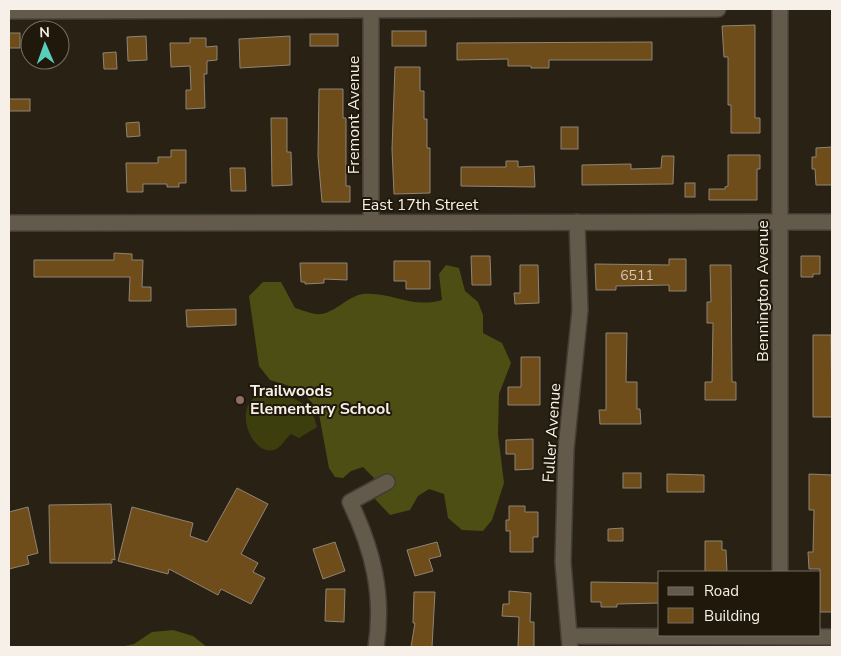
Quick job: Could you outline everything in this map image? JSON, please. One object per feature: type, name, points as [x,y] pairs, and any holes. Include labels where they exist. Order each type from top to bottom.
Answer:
[{"type":"street","name":"Fremont Avenue","points":[[371,9],[371,222]]},
{"type":"street","points":[[9,11],[718,9]]},
{"type":"street","name":"Bennington Avenue","points":[[780,9],[780,571]]},
{"type":"street","name":"Fuller Avenue","points":[[570,642],[563,562],[566,449],[580,310],[577,222]]},
{"type":"street","name":"East 17th Street","points":[[9,223],[832,222]]},
{"type":"street","points":[[376,647],[379,628],[377,576],[364,535],[350,502],[387,482]]},
{"type":"street","points":[[570,642],[832,638]]},
{"type":"shaded area","points":[[446,265],[459,268],[465,291],[478,302],[483,315],[483,333],[502,343],[511,363],[499,394],[498,434],[504,483],[492,520],[483,531],[462,530],[448,518],[444,494],[429,489],[418,496],[410,510],[390,515],[375,499],[374,478],[363,467],[351,471],[343,478],[335,477],[329,468],[318,409],[299,389],[270,380],[259,366],[249,296],[263,282],[281,282],[295,308],[318,314],[326,313],[363,294],[431,302],[442,300],[439,274]]},
{"type":"shaded area","points":[[275,394],[290,397],[302,403],[315,419],[317,427],[299,438],[291,434],[276,449],[266,450],[252,438],[246,419],[247,409],[251,401],[259,395]]},
{"type":"shaded area","points":[[173,630],[193,636],[207,647],[120,647],[134,644],[152,632]]},
{"type":"building","points":[[755,25],[755,118],[760,118],[760,133],[731,133],[731,105],[728,105],[728,57],[724,57],[722,26]]},
{"type":"building","points":[[392,31],[426,31],[426,46],[392,46]]},
{"type":"building","points":[[9,33],[20,33],[20,48],[9,48]]},
{"type":"building","points":[[310,34],[338,34],[338,46],[310,46]]},
{"type":"building","points":[[146,36],[147,60],[128,61],[127,37]]},
{"type":"building","points":[[290,36],[290,65],[240,68],[239,39]]},
{"type":"building","points":[[190,38],[206,38],[206,47],[217,46],[217,60],[207,61],[207,74],[204,74],[205,108],[186,109],[186,90],[191,90],[190,66],[171,67],[170,43],[190,43]]},
{"type":"building","points":[[652,42],[652,60],[549,60],[549,68],[531,68],[531,66],[508,66],[508,59],[457,60],[457,43]]},
{"type":"building","points":[[116,52],[117,69],[104,69],[103,53]]},
{"type":"building","points":[[395,67],[420,67],[420,91],[424,91],[424,119],[427,119],[427,148],[430,148],[430,193],[394,194],[392,149]]},
{"type":"building","points":[[319,89],[343,89],[343,118],[346,118],[346,186],[350,186],[350,202],[322,202],[318,156]]},
{"type":"building","points":[[9,99],[30,99],[30,111],[9,111]]},
{"type":"building","points":[[271,118],[287,118],[287,152],[291,152],[292,185],[272,186]]},
{"type":"building","points":[[139,122],[140,136],[127,137],[126,123]]},
{"type":"building","points":[[561,127],[578,127],[578,149],[561,149]]},
{"type":"building","points":[[832,147],[832,185],[816,185],[815,169],[812,169],[812,157],[816,157],[816,148]]},
{"type":"building","points":[[171,150],[186,150],[186,183],[179,183],[179,187],[167,187],[167,184],[143,184],[143,192],[127,192],[126,163],[158,163],[158,157],[171,157]]},
{"type":"building","points":[[728,155],[760,155],[760,169],[757,169],[757,200],[709,200],[709,189],[725,189],[728,186]]},
{"type":"building","points":[[662,156],[674,156],[673,184],[582,185],[582,165],[631,164],[631,169],[661,168]]},
{"type":"building","points":[[506,161],[518,161],[518,167],[534,166],[535,187],[461,186],[461,167],[506,167]]},
{"type":"building","points":[[230,168],[245,168],[246,191],[231,191]]},
{"type":"building","points":[[685,183],[695,183],[695,197],[685,197]]},
{"type":"building","points":[[114,253],[132,254],[132,260],[143,260],[142,287],[151,287],[151,301],[129,301],[130,277],[34,277],[34,260],[114,260]]},
{"type":"building","points":[[471,256],[490,256],[491,285],[472,285]]},
{"type":"building","points":[[801,256],[820,256],[820,274],[813,274],[813,277],[801,277]]},
{"type":"building","points":[[669,259],[686,259],[686,291],[669,291],[669,285],[616,286],[616,290],[596,290],[595,264],[669,265]]},
{"type":"building","points":[[394,261],[430,261],[430,289],[406,289],[406,281],[394,281]]},
{"type":"building","points":[[300,263],[347,263],[347,280],[324,279],[324,283],[305,284],[305,282],[301,282]]},
{"type":"building","points":[[520,265],[538,265],[539,303],[515,304],[514,293],[520,293]]},
{"type":"building","points":[[710,265],[731,265],[732,382],[736,382],[736,400],[705,400],[705,382],[712,382],[713,323],[707,323],[707,302],[711,302]]},
{"type":"building","points":[[236,309],[236,325],[187,327],[186,310]]},
{"type":"building","points":[[606,333],[627,333],[626,382],[637,382],[637,409],[640,409],[641,424],[600,424],[599,410],[606,410]]},
{"type":"building","points":[[813,335],[831,335],[832,417],[813,417]]},
{"type":"building","points":[[521,357],[540,357],[540,405],[508,405],[508,387],[521,387]]},
{"type":"building","points":[[533,439],[533,469],[515,470],[515,454],[506,454],[506,440]]},
{"type":"building","points":[[623,473],[641,473],[641,488],[623,488]]},
{"type":"building","points":[[667,474],[704,475],[704,492],[667,492]]},
{"type":"building","points":[[809,474],[832,475],[832,612],[821,612],[820,569],[809,569],[808,552],[813,552],[814,510],[809,510]]},
{"type":"building","points":[[237,488],[268,504],[241,554],[258,563],[253,572],[265,578],[251,604],[221,589],[218,595],[169,569],[168,574],[118,561],[132,507],[193,523],[190,536],[207,542]]},
{"type":"building","points":[[111,504],[115,560],[112,559],[112,563],[50,563],[49,505]]},
{"type":"building","points":[[509,506],[525,506],[525,512],[538,512],[538,537],[533,537],[533,552],[510,552],[510,531],[506,531],[506,520],[509,520]]},
{"type":"building","points":[[28,507],[38,553],[27,556],[29,564],[9,569],[9,512]]},
{"type":"building","points":[[623,528],[623,541],[608,541],[608,529]]},
{"type":"building","points":[[705,541],[722,541],[722,550],[726,550],[727,571],[705,571]]},
{"type":"building","points":[[335,542],[345,571],[323,579],[313,549]]},
{"type":"building","points":[[437,542],[441,556],[429,559],[433,571],[415,576],[407,550]]},
{"type":"building","points":[[591,582],[658,583],[658,603],[617,604],[617,607],[601,607],[601,602],[591,602]]},
{"type":"building","points":[[326,589],[345,589],[344,622],[325,621]]},
{"type":"building","points":[[509,591],[531,593],[530,622],[534,622],[534,647],[518,647],[519,617],[502,616],[503,604],[509,604]]},
{"type":"building","points":[[414,592],[435,592],[432,647],[411,647],[415,623],[413,623]]},
{"type":"place","name":"Trailwoods Elementary School","points":[[240,400]]}]
